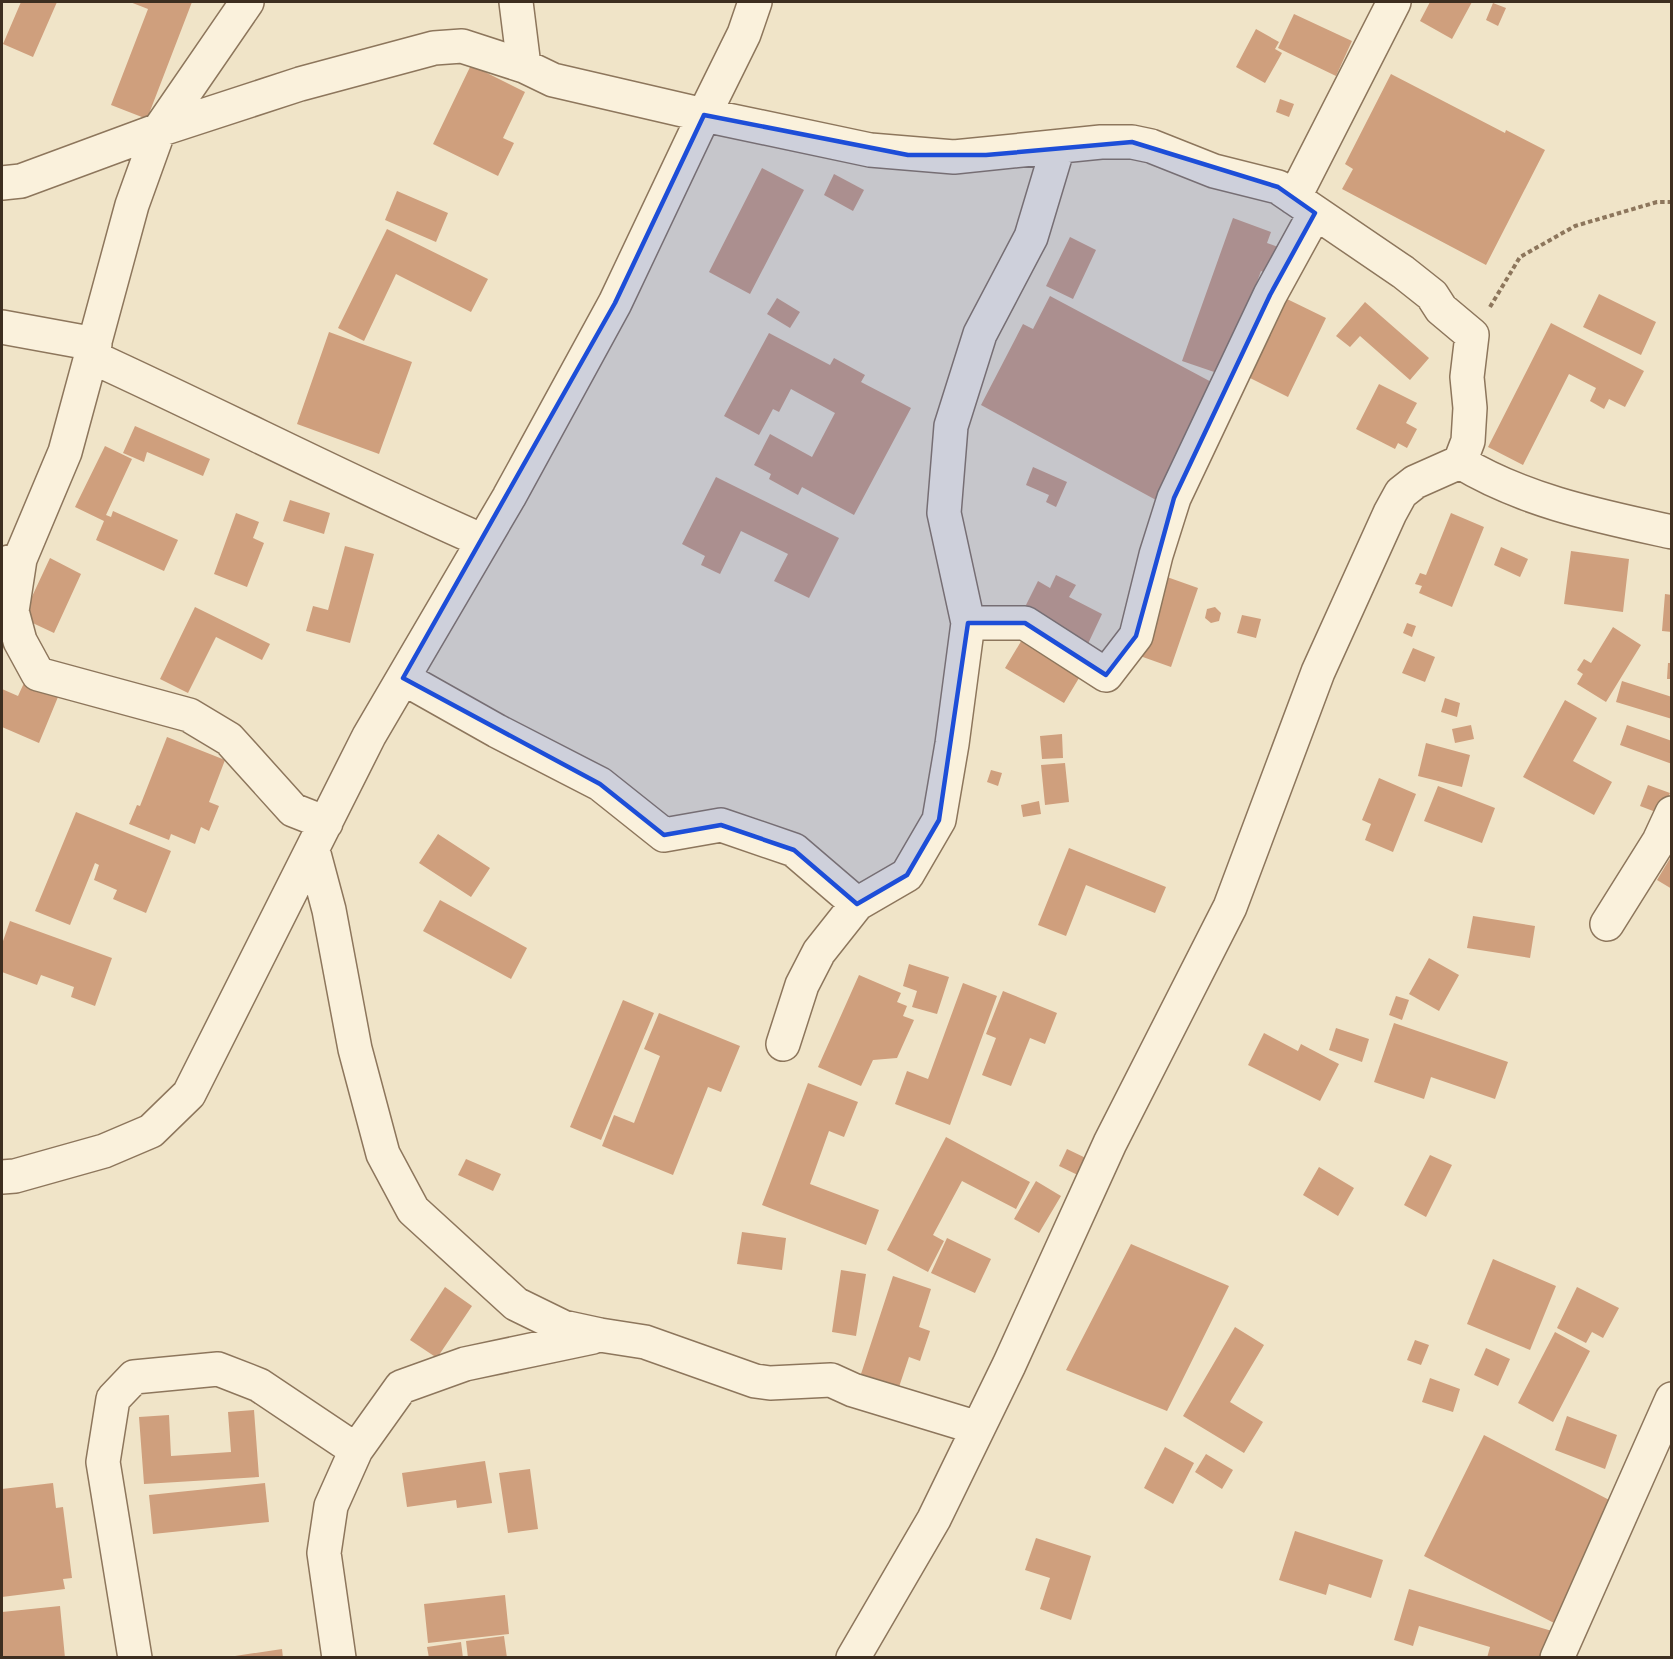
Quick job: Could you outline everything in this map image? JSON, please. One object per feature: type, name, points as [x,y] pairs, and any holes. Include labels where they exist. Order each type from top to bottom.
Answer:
[{"type":"street","points":[[2,592],[11,562],[65,452],[132,204],[159,130],[247,2]]},
{"type":"street","points":[[516,2],[524,66]]},
{"type":"street","points":[[2,1177],[15,1176],[104,1151],[151,1131],[189,1094],[369,736],[483,541],[615,303],[744,34],[755,2]]},
{"type":"street","points":[[968,623],[1025,624],[1106,675],[1136,636],[1156,555],[1174,498],[1270,295],[1305,205],[1394,2]]},
{"type":"street","points":[[2,183],[21,181],[159,130],[300,84],[434,48],[462,46],[524,66],[553,80],[870,150],[908,155],[964,156],[1101,142],[1132,142],[1151,147],[1214,171],[1278,187],[1403,272],[1432,295],[1441,309],[1472,335],[1467,377],[1470,408],[1468,441],[1460,462],[1414,482],[1401,493],[1390,513],[1318,672],[1230,907],[1110,1143],[978,1428],[933,1518],[853,1658]]},
{"type":"street","points":[[783,1044],[802,985],[819,952],[857,904],[907,874],[939,820],[968,623],[944,513],[951,426],[980,334],[1031,237],[1058,147]]},
{"type":"street","points":[[2,327],[94,350],[382,496],[483,541]]},
{"type":"street","points":[[1460,462],[1504,486],[1592,514],[1671,532]]},
{"type":"street","points":[[11,562],[12,611],[20,641],[38,674],[189,716],[229,739],[292,810],[320,836],[329,910],[355,1049],[383,1154],[413,1210],[448,1244],[516,1304],[563,1327],[645,1342],[755,1381],[770,1383],[831,1380],[853,1390],[978,1428]]},
{"type":"street","points":[[403,678],[600,784],[664,835],[721,825],[794,850],[857,904]]},
{"type":"street","points":[[1607,924],[1659,841],[1671,813]]},
{"type":"street","points":[[339,1658],[324,1553],[331,1506],[356,1450],[402,1387],[465,1364],[600,1335]]},
{"type":"street","points":[[135,1658],[103,1462],[113,1399],[134,1377],[218,1369],[260,1385],[356,1450]]},
{"type":"street","points":[[1557,1658],[1671,1399]]},
{"type":"path","points":[[1472,335],[1520,257],[1575,226],[1657,202],[1671,202]]},
{"type":"highlighted area","points":[[704,115],[908,155],[986,155],[1132,142],[1278,187],[1315,213],[1270,295],[1174,498],[1136,636],[1106,675],[1025,623],[968,623],[939,820],[907,875],[857,904],[794,850],[721,825],[664,835],[600,784],[403,678],[615,303]]},
{"type":"building","points":[[21,2],[57,2],[33,57],[3,44]]},
{"type":"building","points":[[130,2],[192,2],[147,119],[111,105],[148,9]]},
{"type":"building","points":[[1430,2],[1472,2],[1452,39],[1420,21]]},
{"type":"building","points":[[1493,3],[1506,8],[1498,26],[1486,20]]},
{"type":"building","points":[[1294,14],[1352,41],[1336,76],[1278,48]]},
{"type":"building","points":[[1256,29],[1279,42],[1275,49],[1282,53],[1265,83],[1236,67]]},
{"type":"building","points":[[471,65],[525,92],[503,138],[514,143],[498,176],[433,144]]},
{"type":"building","points":[[1391,74],[1505,133],[1506,130],[1545,150],[1486,265],[1342,189],[1353,169],[1345,164]]},
{"type":"building","points":[[1280,99],[1294,104],[1289,117],[1276,112]]},
{"type":"building","points":[[762,168],[804,190],[750,294],[709,272]]},
{"type":"building","points":[[834,174],[864,190],[853,211],[824,195]]},
{"type":"building","points":[[397,191],[448,213],[436,242],[385,220]]},
{"type":"building","points":[[1233,218],[1271,232],[1267,243],[1278,247],[1269,274],[1261,271],[1223,375],[1182,361]]},
{"type":"building","points":[[387,229],[488,279],[471,312],[396,274],[364,341],[338,328]]},
{"type":"building","points":[[1070,237],[1096,250],[1073,299],[1046,286]]},
{"type":"building","points":[[1599,294],[1656,322],[1641,355],[1583,327]]},
{"type":"building","points":[[1050,296],[1217,385],[1156,500],[981,405],[1023,324],[1033,329]]},
{"type":"building","points":[[777,298],[800,312],[790,328],[767,314]]},
{"type":"building","points":[[1287,299],[1326,318],[1288,397],[1250,378]]},
{"type":"building","points":[[1365,302],[1429,358],[1410,380],[1360,336],[1350,347],[1336,336]]},
{"type":"building","points":[[1551,323],[1644,371],[1625,407],[1609,399],[1604,409],[1590,401],[1596,388],[1569,374],[1523,465],[1488,447]]},
{"type":"building","points":[[329,332],[412,362],[379,454],[297,424]]},
{"type":"building","points":[[769,333],[830,365],[834,358],[865,375],[861,382],[911,408],[854,515],[802,487],[798,495],[769,479],[771,474],[754,465],[770,434],[812,457],[835,413],[791,389],[779,412],[773,409],[759,435],[724,416]]},
{"type":"building","points":[[1379,384],[1417,403],[1406,423],[1417,429],[1407,448],[1398,443],[1395,449],[1356,429]]},
{"type":"building","points":[[135,426],[210,459],[203,476],[147,452],[144,462],[123,453]]},
{"type":"building","points":[[105,446],[132,459],[106,515],[111,517],[113,511],[178,540],[164,571],[96,540],[104,521],[75,507]]},
{"type":"building","points":[[1033,467],[1067,482],[1056,507],[1046,502],[1049,495],[1026,485]]},
{"type":"building","points":[[716,477],[839,538],[809,598],[774,581],[788,554],[741,531],[720,574],[701,565],[705,556],[682,544]]},
{"type":"building","points":[[290,500],[330,513],[324,534],[283,521]]},
{"type":"building","points":[[236,513],[259,522],[253,538],[264,543],[247,587],[214,574]]},
{"type":"building","points":[[1451,513],[1484,527],[1452,607],[1419,593],[1422,586],[1415,584],[1420,573],[1426,575]]},
{"type":"building","points":[[345,546],[374,554],[350,643],[306,631],[313,606],[328,610]]},
{"type":"building","points":[[1501,547],[1528,559],[1520,577],[1494,565]]},
{"type":"building","points":[[1571,551],[1629,559],[1623,612],[1564,604]]},
{"type":"building","points":[[50,558],[81,574],[54,633],[22,618]]},
{"type":"building","points":[[1056,575],[1076,585],[1069,597],[1102,614],[1086,648],[1021,615],[1038,581],[1050,588]]},
{"type":"building","points":[[1167,577],[1198,588],[1171,667],[1140,656]]},
{"type":"building","points":[[1665,594],[1672,595],[1672,632],[1662,631]]},
{"type":"building","points":[[195,607],[270,644],[262,660],[216,637],[188,693],[160,679]]},
{"type":"building","points":[[1215,607],[1221,613],[1219,621],[1211,623],[1205,618],[1207,609]]},
{"type":"building","points":[[1242,615],[1261,619],[1256,638],[1237,633]]},
{"type":"building","points":[[1407,623],[1416,626],[1412,637],[1403,633]]},
{"type":"building","points":[[1613,627],[1641,645],[1606,702],[1577,684],[1583,674],[1577,670],[1584,659],[1591,663]]},
{"type":"building","points":[[1023,638],[1082,673],[1064,703],[1005,668]]},
{"type":"building","points":[[1413,648],[1435,657],[1425,682],[1402,673]]},
{"type":"building","points":[[1668,663],[1672,663],[1672,679],[1667,679]]},
{"type":"building","points":[[1622,681],[1672,697],[1672,719],[1616,702]]},
{"type":"building","points":[[24,683],[58,697],[39,743],[2,727],[2,689],[18,696]]},
{"type":"building","points":[[1445,698],[1460,703],[1457,717],[1441,712]]},
{"type":"building","points":[[1565,700],[1597,718],[1573,761],[1612,782],[1594,815],[1523,777]]},
{"type":"building","points":[[1471,725],[1474,739],[1455,743],[1452,729]]},
{"type":"building","points":[[1627,725],[1672,741],[1672,764],[1620,745]]},
{"type":"building","points":[[1062,734],[1063,758],[1042,759],[1040,736]]},
{"type":"building","points":[[167,737],[225,760],[209,802],[219,806],[209,831],[201,827],[195,844],[171,834],[169,840],[129,824],[137,805],[140,806]]},
{"type":"building","points":[[1426,743],[1470,755],[1462,787],[1418,776]]},
{"type":"building","points":[[1065,763],[1069,802],[1045,805],[1041,765]]},
{"type":"building","points":[[991,770],[1002,773],[998,786],[987,782]]},
{"type":"building","points":[[1379,778],[1416,794],[1393,852],[1365,840],[1371,824],[1362,820]]},
{"type":"building","points":[[1648,785],[1670,793],[1661,814],[1640,806]]},
{"type":"building","points":[[1438,786],[1495,808],[1482,843],[1424,821]]},
{"type":"building","points":[[1039,801],[1041,814],[1023,817],[1021,805]]},
{"type":"building","points":[[76,812],[171,851],[146,913],[113,899],[117,890],[94,880],[99,865],[95,863],[70,925],[35,911]]},
{"type":"building","points":[[438,834],[490,868],[471,897],[419,863]]},
{"type":"building","points":[[1069,848],[1166,887],[1155,913],[1086,885],[1066,936],[1038,925]]},
{"type":"building","points":[[1672,855],[1672,889],[1657,880]]},
{"type":"building","points":[[440,900],[527,948],[511,979],[423,931]]},
{"type":"building","points":[[1473,916],[1535,926],[1530,958],[1467,948]]},
{"type":"building","points":[[10,921],[112,958],[95,1006],[71,997],[74,987],[41,975],[37,985],[2,972],[2,944]]},
{"type":"building","points":[[1429,958],[1459,975],[1439,1011],[1409,994]]},
{"type":"building","points":[[909,964],[949,977],[937,1014],[912,1007],[917,991],[903,986]]},
{"type":"building","points":[[859,975],[901,993],[897,1002],[907,1006],[903,1016],[914,1020],[897,1058],[873,1060],[861,1086],[818,1067]]},
{"type":"building","points":[[963,983],[997,996],[950,1125],[895,1104],[907,1071],[928,1079]]},
{"type":"building","points":[[1003,991],[1057,1013],[1045,1044],[1030,1038],[1011,1086],[982,1075],[996,1038],[986,1034]]},
{"type":"building","points":[[1396,996],[1409,1000],[1402,1020],[1389,1015]]},
{"type":"building","points":[[623,1000],[654,1013],[601,1140],[570,1127]]},
{"type":"building","points":[[659,1013],[740,1046],[721,1092],[708,1087],[673,1175],[602,1146],[614,1115],[634,1123],[660,1056],[644,1049]]},
{"type":"building","points":[[1394,1023],[1508,1062],[1495,1099],[1431,1077],[1424,1099],[1374,1082]]},
{"type":"building","points":[[1336,1028],[1369,1039],[1362,1062],[1329,1050]]},
{"type":"building","points":[[1264,1033],[1298,1051],[1301,1044],[1339,1064],[1320,1101],[1248,1065]]},
{"type":"building","points":[[808,1083],[858,1102],[844,1137],[829,1131],[810,1184],[879,1210],[866,1245],[762,1205]]},
{"type":"building","points":[[946,1137],[1030,1182],[1016,1209],[962,1181],[933,1235],[944,1241],[928,1272],[887,1250]]},
{"type":"building","points":[[1067,1149],[1092,1161],[1084,1178],[1059,1166]]},
{"type":"building","points":[[1430,1155],[1452,1165],[1426,1217],[1404,1205]]},
{"type":"building","points":[[466,1159],[501,1174],[493,1191],[458,1175]]},
{"type":"building","points":[[1319,1167],[1354,1188],[1338,1216],[1303,1195]]},
{"type":"building","points":[[1036,1181],[1061,1196],[1039,1233],[1014,1219]]},
{"type":"building","points":[[742,1232],[786,1238],[782,1270],[737,1264]]},
{"type":"building","points":[[947,1238],[991,1259],[975,1293],[931,1273]]},
{"type":"building","points":[[1131,1244],[1229,1286],[1167,1411],[1066,1370]]},
{"type":"building","points":[[1493,1259],[1556,1286],[1530,1350],[1467,1324]]},
{"type":"building","points":[[841,1270],[866,1274],[856,1336],[832,1332]]},
{"type":"building","points":[[893,1276],[931,1289],[919,1327],[930,1331],[920,1361],[909,1357],[898,1390],[860,1377]]},
{"type":"building","points":[[445,1287],[472,1306],[437,1358],[410,1340]]},
{"type":"building","points":[[1577,1287],[1619,1308],[1603,1338],[1592,1332],[1586,1343],[1557,1328]]},
{"type":"building","points":[[1235,1327],[1264,1345],[1230,1402],[1263,1422],[1244,1453],[1183,1416]]},
{"type":"building","points":[[1555,1332],[1590,1351],[1553,1422],[1518,1403]]},
{"type":"building","points":[[1415,1340],[1429,1345],[1421,1365],[1407,1360]]},
{"type":"building","points":[[1486,1348],[1510,1359],[1498,1386],[1474,1375]]},
{"type":"building","points":[[1430,1378],[1460,1389],[1453,1412],[1422,1402]]},
{"type":"building","points":[[254,1410],[259,1477],[144,1484],[139,1417],[169,1415],[171,1456],[231,1452],[228,1412]]},
{"type":"building","points":[[1567,1416],[1617,1435],[1605,1469],[1555,1450]]},
{"type":"building","points":[[1484,1435],[1617,1504],[1556,1624],[1424,1556]]},
{"type":"building","points":[[1165,1447],[1194,1463],[1173,1504],[1144,1488]]},
{"type":"building","points":[[1206,1454],[1233,1470],[1222,1489],[1195,1472]]},
{"type":"building","points":[[485,1461],[492,1503],[457,1508],[456,1500],[407,1507],[402,1473]]},
{"type":"building","points":[[530,1469],[538,1529],[508,1533],[499,1473]]},
{"type":"building","points":[[53,1483],[56,1508],[63,1507],[72,1578],[63,1579],[65,1589],[2,1597],[2,1489]]},
{"type":"building","points":[[265,1483],[269,1522],[153,1534],[149,1495]]},
{"type":"building","points":[[1295,1531],[1383,1560],[1371,1598],[1329,1584],[1326,1595],[1279,1580]]},
{"type":"building","points":[[1036,1538],[1091,1556],[1071,1620],[1040,1609],[1050,1578],[1025,1570]]},
{"type":"building","points":[[1409,1589],[1552,1631],[1544,1658],[1487,1658],[1490,1647],[1419,1626],[1413,1646],[1394,1640]]},
{"type":"building","points":[[505,1595],[509,1634],[428,1643],[424,1604]]},
{"type":"building","points":[[60,1606],[65,1658],[2,1658],[2,1612]]},
{"type":"building","points":[[504,1636],[507,1658],[468,1658],[466,1641]]},
{"type":"building","points":[[461,1642],[463,1658],[429,1658],[427,1647]]},
{"type":"building","points":[[282,1649],[283,1658],[235,1658],[235,1656]]}]
